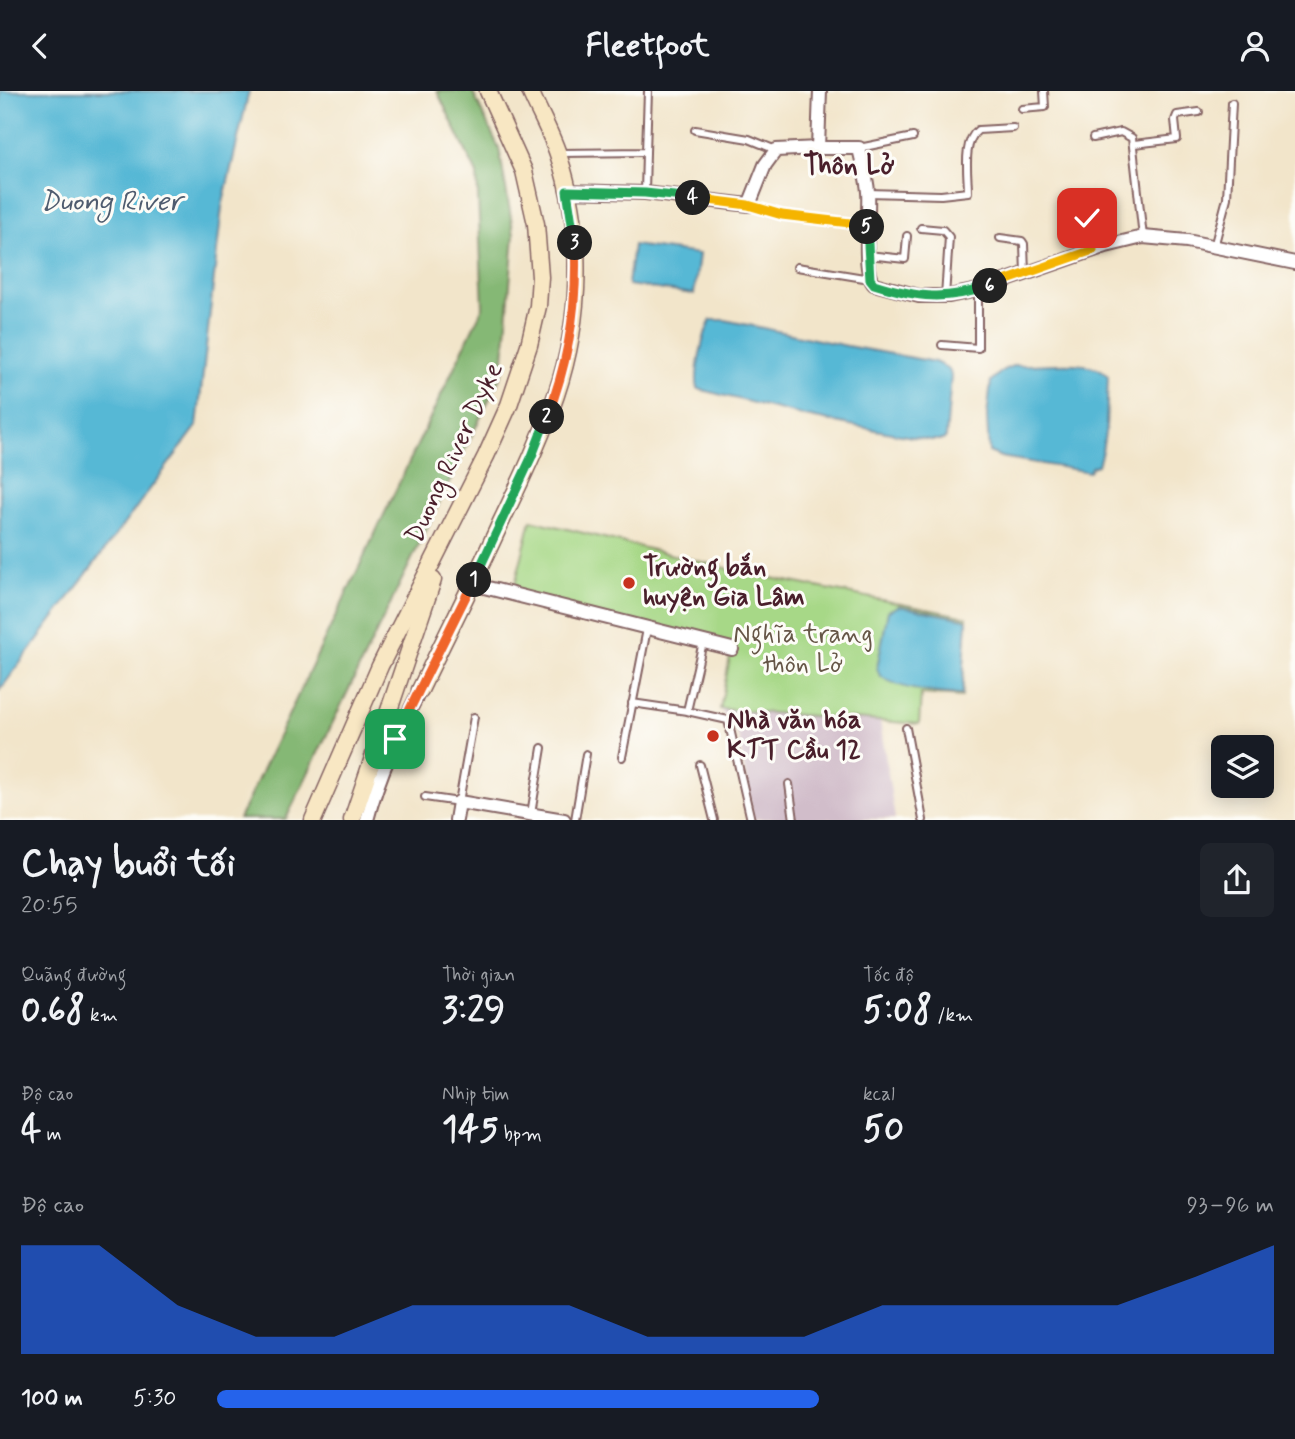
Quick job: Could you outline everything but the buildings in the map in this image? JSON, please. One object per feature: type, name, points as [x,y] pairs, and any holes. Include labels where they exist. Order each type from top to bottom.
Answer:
[{"type":"main road","name":"Duong River Dyke","points":[[313,820],[380,666],[449,533],[509,405],[529,345],[538,306],[540,277],[536,224],[524,171],[488,91]]},
{"type":"main road","points":[[419,690],[532,456],[556,394],[568,350],[575,307],[574,231],[558,153],[530,91]]},
{"type":"main road","points":[[352,820],[449,533]]},
{"type":"street","points":[[818,148],[820,91]]},
{"type":"street","points":[[567,191],[645,193],[748,205],[765,165],[776,149],[859,148],[868,193],[870,279],[874,284],[919,296],[946,297],[978,290],[1093,250],[1143,237],[1214,247],[1295,263]]},
{"type":"street","points":[[472,584],[732,649]]},
{"type":"street","points":[[367,820],[376,786],[419,690]]},
{"type":"street","points":[[456,820],[458,802],[564,820]]},
{"type":"lane","points":[[645,193],[648,91]]},
{"type":"lane","points":[[1022,109],[1045,107],[1044,91]]},
{"type":"lane","points":[[1214,247],[1227,198],[1232,103]]},
{"type":"lane","points":[[1134,144],[1177,139],[1177,115],[1199,111]]},
{"type":"lane","points":[[868,193],[942,195],[968,192],[969,145],[973,133],[978,130],[1013,128]]},
{"type":"lane","points":[[695,130],[749,139],[776,149]]},
{"type":"lane","points":[[1093,138],[1121,132],[1132,138],[1143,237]]},
{"type":"lane","points":[[859,148],[913,137]]},
{"type":"lane","points":[[558,153],[646,152]]},
{"type":"lane","points":[[1086,202],[1093,250]]},
{"type":"lane","points":[[748,205],[782,215],[867,225]]},
{"type":"lane","points":[[921,228],[943,230],[949,237],[946,297]]},
{"type":"lane","points":[[868,255],[905,259],[907,236]]},
{"type":"lane","points":[[1000,238],[1022,241],[1025,274]]},
{"type":"lane","points":[[797,267],[870,279]]},
{"type":"lane","points":[[942,345],[978,348],[978,290]]},
{"type":"lane","points":[[622,757],[648,629]]},
{"type":"lane","points":[[687,711],[703,642]]},
{"type":"lane","points":[[632,703],[724,718],[730,725],[751,820]]},
{"type":"lane","points":[[425,797],[458,802],[474,717]]},
{"type":"lane","points":[[906,728],[923,820]]},
{"type":"lane","points":[[531,814],[542,748]]},
{"type":"lane","points":[[575,820],[586,754]]},
{"type":"lane","points":[[700,765],[713,820]]},
{"type":"lane","points":[[789,784],[794,820]]},
{"type":"shaded area","points":[[720,709],[880,721],[895,819],[753,819],[739,738]]},
{"type":"green space","points":[[437,91],[472,91],[499,148],[514,235],[503,371],[286,819],[239,819],[483,307],[477,174]]},
{"type":"green space","name":"Nghĩa trang thôn Lở","points":[[531,520],[746,573],[967,617],[962,697],[921,694],[919,724],[720,709],[731,652],[513,593]]},
{"type":"water","name":"Duong River","points":[[0,91],[249,91],[222,207],[197,426],[0,690]]},
{"type":"water","points":[[633,245],[699,254],[694,294],[628,285]]},
{"type":"water","points":[[711,320],[725,320],[935,362],[949,369],[951,376],[946,437],[943,440],[930,440],[901,435],[805,416],[698,389],[700,354]]},
{"type":"water","points":[[1078,364],[1101,370],[1108,376],[1102,451],[1098,465],[1091,467],[1089,472],[1001,457],[989,452],[987,417],[991,381],[1003,370],[1015,365]]},
{"type":"water","points":[[899,606],[967,621],[962,695],[909,688],[880,676],[877,668],[888,611]]},
{"type":"place","name":"Trường bắn huyện Gia Lâm","points":[[629,583]]},
{"type":"place","name":"Nhà văn hóa KTT Cầu 12","points":[[713,736]]},
{"type":"district","name":"Thôn Lở","points":[[849,166]]},
{"type":"route","points":[[395,739],[532,456],[556,394],[568,350],[575,307],[574,231],[567,191],[645,193],[748,205],[782,215],[867,225],[871,282],[906,293],[933,297],[978,290],[1093,250],[1087,218]]}]
